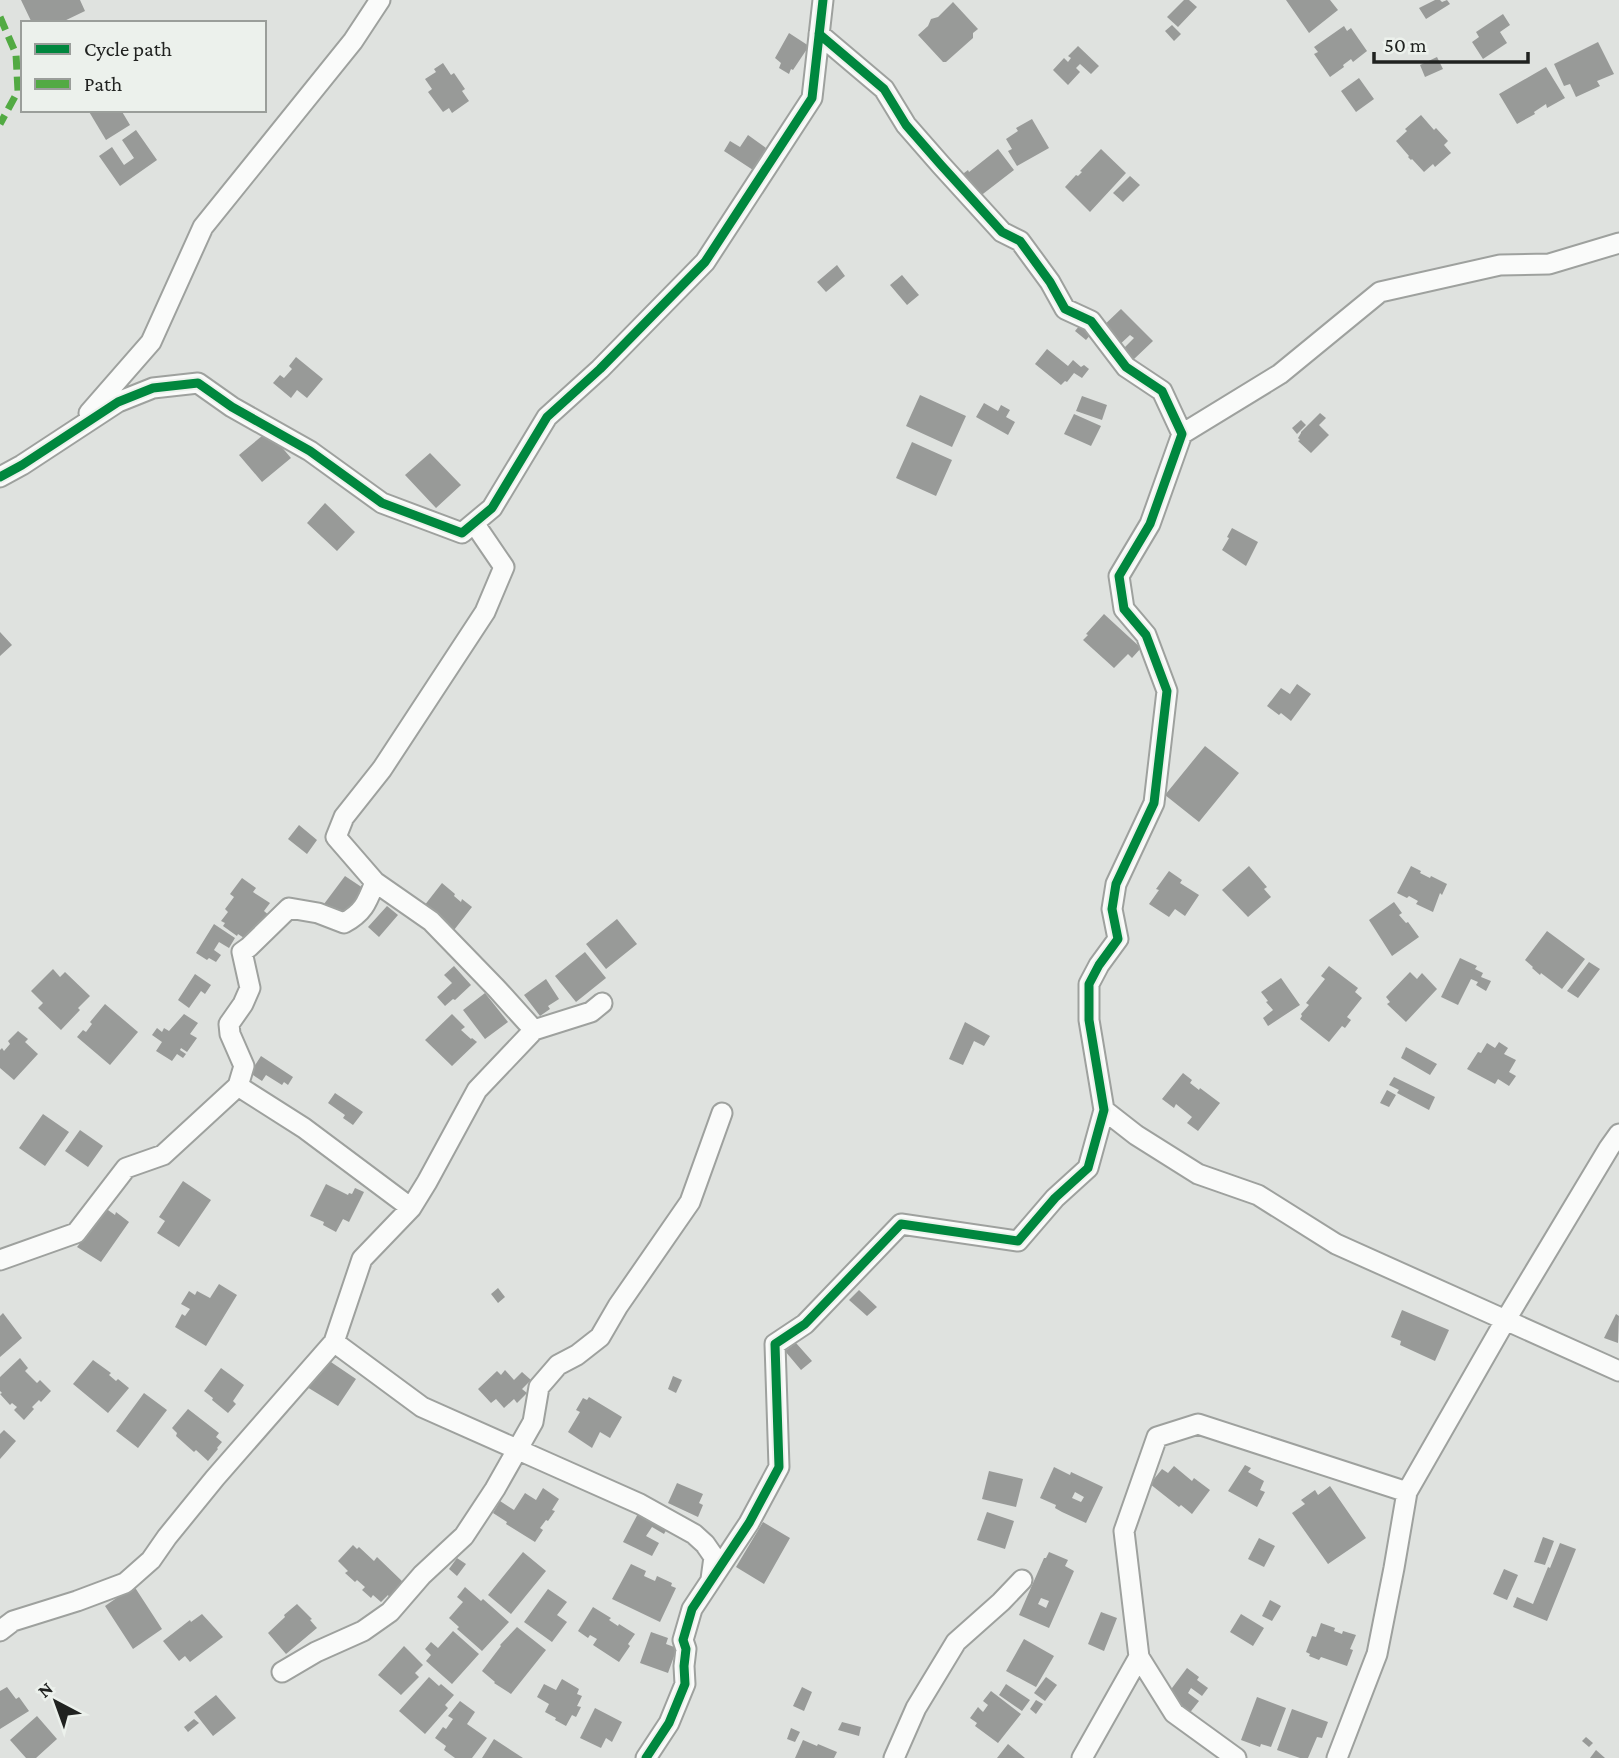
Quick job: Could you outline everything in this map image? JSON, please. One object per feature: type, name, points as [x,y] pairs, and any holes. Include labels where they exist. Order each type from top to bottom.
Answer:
[{"type":"street","points":[[73,432],[151,342],[203,227],[353,41],[380,0]]},
{"type":"street","points":[[0,477],[118,402],[153,388],[198,383],[232,407],[310,451],[382,503],[462,533],[492,508],[547,417],[600,369],[705,262],[812,98],[823,0]]},
{"type":"street","points":[[819,34],[884,89],[906,125],[941,165],[1002,232],[1020,241],[1050,282],[1065,309],[1091,321],[1126,367],[1162,391],[1182,434]]},
{"type":"street","points":[[646,1758],[669,1723],[685,1684],[686,1649],[683,1640],[692,1609],[749,1523],[779,1467],[775,1344],[805,1324],[901,1224],[1018,1241],[1055,1198],[1088,1168],[1104,1110],[1089,1020],[1089,985],[1099,965],[1118,939],[1112,909],[1116,884],[1154,803],[1167,691],[1146,635],[1124,609],[1119,576],[1150,524],[1182,434],[1280,374],[1380,292],[1500,265],[1549,264],[1619,243]]},
{"type":"street","points":[[474,523],[505,567],[485,612],[382,769],[344,817],[336,837],[375,881],[430,921],[534,1030]]},
{"type":"street","points":[[0,1259],[76,1233],[126,1168],[163,1155],[237,1086],[244,1066],[230,1034],[229,1024],[250,988],[242,952],[289,908],[318,913],[344,923],[356,917],[365,906],[375,881]]},
{"type":"street","points":[[0,1631],[13,1621],[125,1583],[151,1560],[215,1478],[334,1342],[362,1259],[411,1208],[477,1090],[534,1030],[591,1012],[602,1003]]},
{"type":"street","points":[[237,1086],[304,1128],[411,1208]]},
{"type":"street","points":[[1104,1110],[1136,1135],[1198,1174],[1258,1195],[1336,1244],[1619,1371]]},
{"type":"street","points":[[282,1672],[316,1652],[363,1631],[390,1612],[422,1575],[464,1536],[495,1489],[533,1422],[539,1387],[558,1365],[578,1355],[600,1337],[618,1306],[690,1202],[722,1113]]},
{"type":"street","points":[[1337,1758],[1377,1654],[1407,1492],[1505,1321],[1608,1148],[1619,1135]]},
{"type":"street","points":[[334,1342],[422,1408],[640,1504],[694,1534],[714,1557],[710,1580]]},
{"type":"street","points":[[1236,1758],[1174,1713],[1139,1657],[1124,1531],[1157,1437],[1198,1424],[1407,1492]]},
{"type":"street","points":[[894,1758],[916,1707],[956,1642],[1001,1602],[1021,1580]]},
{"type":"street","points":[[1082,1758],[1139,1657]]},
{"type":"building","points":[[21,0],[80,0],[85,11],[64,21],[31,21]]},
{"type":"building","points":[[1184,0],[1189,0],[1197,7],[1178,27],[1167,17]]},
{"type":"building","points":[[1286,0],[1330,0],[1338,10],[1309,33]]},
{"type":"building","points":[[1435,0],[1447,0],[1450,4],[1426,19],[1419,8]]},
{"type":"building","points":[[953,2],[978,29],[973,33],[973,38],[943,62],[918,35],[931,19],[938,17]]},
{"type":"building","points":[[1503,14],[1510,25],[1500,32],[1507,43],[1483,59],[1472,42],[1479,37],[1476,32]]},
{"type":"building","points":[[1172,25],[1181,34],[1174,41],[1165,31]]},
{"type":"building","points":[[1344,26],[1347,31],[1351,28],[1367,51],[1353,62],[1351,59],[1330,77],[1314,54],[1318,52],[1314,47]]},
{"type":"building","points":[[789,33],[809,46],[789,74],[779,68],[781,63],[775,58]]},
{"type":"building","points":[[1598,42],[1614,74],[1597,81],[1600,86],[1576,97],[1570,84],[1564,86],[1554,64]]},
{"type":"building","points":[[1078,46],[1099,66],[1091,74],[1080,64],[1076,68],[1080,72],[1068,85],[1053,70],[1064,58],[1068,62],[1071,58],[1068,56]]},
{"type":"building","points":[[1437,57],[1443,69],[1425,77],[1420,65]]},
{"type":"building","points":[[443,63],[465,89],[462,91],[469,101],[452,113],[449,108],[443,112],[428,92],[432,89],[425,79]]},
{"type":"building","points":[[1546,67],[1565,98],[1547,108],[1546,104],[1517,124],[1499,94]]},
{"type":"building","points":[[1359,78],[1374,99],[1356,112],[1341,91]]},
{"type":"building","points":[[89,112],[122,112],[130,125],[106,140]]},
{"type":"building","points":[[1421,115],[1448,141],[1444,145],[1451,153],[1435,167],[1433,164],[1424,172],[1396,141]]},
{"type":"building","points":[[1032,119],[1049,148],[1017,166],[1008,151],[1012,149],[1006,139],[1018,131],[1016,128]]},
{"type":"building","points":[[136,130],[157,160],[120,186],[99,156],[112,147],[124,165],[134,158],[122,140]]},
{"type":"building","points":[[748,135],[766,148],[753,170],[724,151],[730,141],[740,147]]},
{"type":"building","points":[[998,149],[1014,170],[979,197],[960,176]]},
{"type":"building","points":[[1101,149],[1126,173],[1090,212],[1065,187]]},
{"type":"building","points":[[1130,176],[1140,185],[1123,202],[1113,193]]},
{"type":"building","points":[[837,265],[845,276],[826,292],[817,282]]},
{"type":"building","points":[[902,275],[919,295],[907,305],[890,285]]},
{"type":"building","points":[[1121,309],[1153,341],[1133,360],[1122,350],[1134,338],[1130,335],[1117,347],[1100,329]]},
{"type":"building","points":[[1080,325],[1091,334],[1086,340],[1075,331]]},
{"type":"building","points":[[1047,349],[1068,366],[1073,360],[1081,367],[1084,365],[1089,369],[1082,378],[1074,373],[1061,385],[1035,364]]},
{"type":"building","points":[[296,357],[323,379],[307,398],[297,390],[291,398],[273,383],[280,375],[284,378],[292,369],[289,366]]},
{"type":"building","points":[[920,395],[966,416],[952,447],[906,426]]},
{"type":"building","points":[[1082,396],[1107,405],[1102,420],[1076,411]]},
{"type":"building","points":[[984,403],[998,411],[1001,405],[1010,410],[1006,417],[1015,422],[1008,435],[976,417]]},
{"type":"building","points":[[1320,413],[1326,418],[1319,425],[1329,435],[1311,453],[1298,438]]},
{"type":"building","points":[[1074,414],[1101,426],[1091,446],[1064,434]]},
{"type":"building","points":[[1301,420],[1306,425],[1297,434],[1292,428]]},
{"type":"building","points":[[268,431],[291,458],[262,482],[239,455]]},
{"type":"building","points":[[912,442],[952,460],[936,496],[896,478]]},
{"type":"building","points":[[430,453],[461,485],[436,508],[405,475]]},
{"type":"building","points":[[325,503],[355,532],[337,551],[307,523]]},
{"type":"building","points":[[1232,528],[1258,542],[1246,566],[1222,550]]},
{"type":"building","points":[[1104,614],[1141,648],[1132,658],[1128,654],[1114,668],[1083,640]]},
{"type":"building","points":[[0,632],[12,645],[0,656]]},
{"type":"building","points":[[1297,684],[1311,694],[1291,721],[1267,706],[1281,688],[1290,694]]},
{"type":"building","points":[[1205,746],[1239,773],[1199,822],[1165,795]]},
{"type":"building","points":[[299,825],[317,840],[307,854],[288,839]]},
{"type":"building","points":[[1249,866],[1267,887],[1264,889],[1271,897],[1248,917],[1222,890]]},
{"type":"building","points":[[1411,866],[1430,878],[1431,876],[1447,884],[1442,895],[1440,893],[1433,912],[1416,904],[1418,901],[1409,896],[1407,898],[1397,893]]},
{"type":"building","points":[[1169,871],[1182,880],[1180,883],[1199,895],[1185,916],[1175,909],[1169,917],[1149,904]]},
{"type":"building","points":[[345,876],[366,890],[344,919],[324,904]]},
{"type":"building","points":[[242,878],[256,888],[253,892],[270,903],[264,911],[271,917],[247,940],[223,926],[225,923],[221,921],[228,912],[225,909],[234,897],[230,894]]},
{"type":"building","points":[[442,883],[461,902],[462,899],[472,907],[454,930],[424,906]]},
{"type":"building","points":[[1394,902],[1402,913],[1399,915],[1419,937],[1392,956],[1369,920]]},
{"type":"building","points":[[387,906],[398,915],[379,937],[368,927]]},
{"type":"building","points":[[617,919],[637,944],[606,969],[586,944]]},
{"type":"building","points":[[214,924],[235,938],[229,948],[219,942],[214,950],[221,955],[216,962],[196,953]]},
{"type":"building","points":[[1547,931],[1585,959],[1562,989],[1541,973],[1540,975],[1525,960]]},
{"type":"building","points":[[585,952],[606,978],[576,1002],[555,976]]},
{"type":"building","points":[[1460,958],[1477,966],[1475,969],[1483,973],[1481,977],[1491,981],[1486,991],[1471,979],[1458,1005],[1441,997]]},
{"type":"building","points":[[1589,962],[1600,969],[1578,998],[1567,991]]},
{"type":"building","points":[[454,966],[471,985],[445,1006],[437,997],[452,983],[444,975]]},
{"type":"building","points":[[1329,966],[1358,988],[1355,992],[1362,998],[1347,1017],[1351,1020],[1345,1028],[1342,1026],[1329,1042],[1300,1019],[1309,1005],[1306,1003],[1325,979],[1321,976]]},
{"type":"building","points":[[53,969],[60,977],[65,972],[90,996],[61,1030],[38,1008],[43,1003],[31,991]]},
{"type":"building","points":[[1410,972],[1417,979],[1422,973],[1437,989],[1406,1022],[1387,1004],[1390,1002],[1386,997]]},
{"type":"building","points":[[195,974],[211,985],[205,994],[201,991],[189,1008],[178,1000]]},
{"type":"building","points":[[1281,978],[1300,1005],[1268,1026],[1263,1018],[1273,1010],[1261,992]]},
{"type":"building","points":[[546,979],[559,999],[548,1006],[550,1009],[540,1016],[524,995]]},
{"type":"building","points":[[485,993],[508,1022],[485,1039],[463,1010]]},
{"type":"building","points":[[105,1004],[138,1032],[110,1065],[77,1037],[83,1030],[86,1032],[92,1024],[90,1022]]},
{"type":"building","points":[[184,1014],[198,1023],[190,1034],[197,1038],[187,1052],[181,1048],[186,1054],[183,1058],[177,1054],[172,1061],[156,1051],[162,1042],[152,1035],[157,1028],[162,1032],[164,1028],[169,1031]]},
{"type":"building","points":[[452,1014],[465,1027],[461,1030],[477,1042],[452,1066],[425,1040]]},
{"type":"building","points":[[965,1022],[990,1036],[984,1046],[974,1041],[963,1065],[949,1059]]},
{"type":"building","points":[[18,1031],[28,1039],[25,1042],[38,1054],[14,1080],[0,1068],[0,1050],[2,1048],[4,1051],[10,1044],[8,1041]]},
{"type":"building","points":[[1499,1042],[1508,1048],[1504,1054],[1516,1060],[1509,1072],[1516,1076],[1509,1086],[1498,1079],[1495,1084],[1467,1069],[1487,1043],[1495,1048]]},
{"type":"building","points":[[1406,1047],[1437,1064],[1430,1075],[1401,1058]]},
{"type":"building","points":[[261,1056],[293,1077],[288,1085],[284,1082],[282,1085],[266,1075],[262,1081],[250,1073]]},
{"type":"building","points":[[1183,1073],[1192,1080],[1190,1083],[1220,1103],[1198,1131],[1187,1123],[1192,1117],[1176,1104],[1174,1108],[1162,1099]]},
{"type":"building","points":[[1394,1077],[1435,1097],[1429,1110],[1397,1093],[1399,1090],[1389,1085]]},
{"type":"building","points":[[1387,1090],[1396,1095],[1389,1107],[1380,1103]]},
{"type":"building","points":[[335,1093],[363,1112],[353,1125],[343,1118],[345,1115],[328,1103]]},
{"type":"building","points":[[43,1114],[69,1132],[45,1166],[19,1148]]},
{"type":"building","points":[[80,1130],[103,1146],[88,1167],[65,1151]]},
{"type":"building","points":[[183,1181],[211,1200],[179,1247],[157,1233],[165,1221],[159,1217]]},
{"type":"building","points":[[326,1184],[348,1195],[352,1194],[355,1188],[364,1192],[349,1222],[343,1219],[336,1232],[323,1225],[324,1222],[310,1216]]},
{"type":"building","points":[[101,1205],[129,1222],[101,1262],[77,1247],[81,1242],[77,1239]]},
{"type":"building","points":[[219,1284],[237,1295],[206,1346],[175,1327],[182,1314],[185,1316],[190,1309],[181,1304],[189,1291],[195,1295],[197,1291],[210,1298]]},
{"type":"building","points":[[498,1288],[505,1297],[498,1303],[491,1294]]},
{"type":"building","points":[[859,1290],[877,1307],[867,1316],[849,1300]]},
{"type":"building","points":[[1402,1310],[1449,1330],[1435,1361],[1400,1345],[1401,1341],[1391,1337]]},
{"type":"building","points":[[3,1313],[22,1338],[0,1357],[0,1316]]},
{"type":"building","points":[[1616,1314],[1619,1316],[1618,1343],[1604,1338]]},
{"type":"building","points":[[796,1343],[812,1361],[801,1370],[785,1351]]},
{"type":"building","points":[[20,1358],[28,1368],[25,1371],[37,1383],[40,1380],[51,1391],[32,1407],[34,1409],[24,1420],[14,1410],[17,1407],[12,1403],[10,1405],[0,1394],[0,1377]]},
{"type":"building","points":[[325,1358],[356,1379],[338,1406],[307,1387]]},
{"type":"building","points":[[93,1360],[111,1373],[109,1375],[116,1381],[118,1379],[129,1388],[108,1413],[73,1384]]},
{"type":"building","points":[[221,1368],[244,1385],[233,1401],[236,1404],[228,1413],[204,1391]]},
{"type":"building","points":[[505,1370],[514,1380],[522,1372],[531,1380],[522,1389],[527,1393],[517,1403],[514,1399],[504,1408],[496,1399],[491,1403],[478,1389],[497,1371],[501,1375]]},
{"type":"building","points":[[673,1376],[682,1380],[676,1393],[668,1389]]},
{"type":"building","points":[[144,1393],[167,1410],[138,1448],[116,1431]]},
{"type":"building","points":[[589,1397],[622,1417],[610,1438],[600,1432],[592,1448],[568,1432],[580,1412],[576,1410],[583,1398],[587,1400]]},
{"type":"building","points":[[188,1409],[219,1433],[216,1437],[222,1442],[208,1461],[176,1436],[177,1433],[172,1428]]},
{"type":"building","points":[[4,1430],[16,1441],[0,1459],[0,1434]]},
{"type":"building","points":[[1245,1465],[1251,1468],[1248,1472],[1264,1481],[1260,1490],[1265,1492],[1257,1507],[1228,1491]]},
{"type":"building","points":[[1174,1466],[1192,1481],[1194,1478],[1210,1490],[1192,1514],[1150,1484],[1162,1469],[1168,1473]]},
{"type":"building","points":[[1054,1467],[1103,1487],[1086,1523],[1040,1498]],"holes":[[[1075,1492],[1084,1497],[1081,1502],[1072,1498]]]},
{"type":"building","points":[[989,1471],[1023,1479],[1016,1507],[982,1499]]},
{"type":"building","points":[[677,1483],[703,1494],[699,1503],[703,1505],[698,1517],[668,1503]]},
{"type":"building","points":[[1330,1486],[1366,1538],[1328,1564],[1292,1513],[1305,1504],[1301,1500],[1315,1490],[1318,1495]]},
{"type":"building","points":[[543,1488],[559,1499],[552,1510],[555,1511],[540,1528],[543,1530],[535,1542],[493,1513],[500,1501],[514,1510],[525,1493],[536,1500]]},
{"type":"building","points":[[641,1508],[669,1525],[664,1534],[652,1527],[646,1536],[659,1543],[652,1556],[623,1542]]},
{"type":"building","points":[[987,1512],[1014,1521],[1005,1549],[977,1540]]},
{"type":"building","points":[[763,1522],[790,1538],[764,1584],[736,1567]]},
{"type":"building","points":[[1543,1537],[1554,1541],[1545,1565],[1534,1562]]},
{"type":"building","points":[[1259,1538],[1275,1546],[1264,1567],[1248,1559]]},
{"type":"building","points":[[1560,1543],[1576,1549],[1547,1621],[1513,1607],[1517,1597],[1533,1604]]},
{"type":"building","points":[[353,1545],[374,1561],[377,1557],[403,1582],[381,1602],[362,1590],[365,1587],[345,1573],[348,1571],[338,1561]]},
{"type":"building","points":[[523,1552],[546,1571],[511,1614],[488,1595]]},
{"type":"building","points":[[1049,1552],[1068,1560],[1065,1566],[1074,1571],[1049,1628],[1019,1615]],"holes":[[[1041,1598],[1049,1601],[1046,1608],[1038,1604]]]},
{"type":"building","points":[[457,1558],[466,1564],[457,1576],[449,1569]]},
{"type":"building","points":[[631,1564],[646,1571],[644,1576],[655,1581],[657,1576],[676,1588],[660,1622],[612,1599]]},
{"type":"building","points":[[1504,1569],[1518,1575],[1507,1600],[1493,1594]]},
{"type":"building","points":[[134,1586],[162,1629],[133,1649],[105,1606]]},
{"type":"building","points":[[465,1587],[509,1622],[482,1651],[457,1629],[459,1627],[449,1618],[463,1602],[457,1597]]},
{"type":"building","points":[[548,1589],[567,1602],[557,1615],[567,1622],[552,1642],[524,1622]]},
{"type":"building","points":[[1270,1600],[1281,1606],[1272,1621],[1262,1616]]},
{"type":"building","points":[[297,1604],[317,1628],[286,1654],[268,1633]]},
{"type":"building","points":[[593,1607],[611,1618],[609,1620],[618,1626],[619,1624],[635,1634],[619,1662],[593,1645],[597,1639],[590,1635],[588,1638],[578,1631]]},
{"type":"building","points":[[1101,1612],[1117,1618],[1104,1651],[1088,1644]]},
{"type":"building","points":[[202,1614],[223,1637],[190,1662],[185,1656],[179,1661],[163,1641]]},
{"type":"building","points":[[1241,1614],[1264,1628],[1253,1646],[1230,1632]]},
{"type":"building","points":[[1321,1623],[1342,1634],[1343,1631],[1356,1635],[1347,1666],[1321,1657],[1319,1660],[1306,1652]]},
{"type":"building","points":[[517,1627],[546,1650],[511,1694],[482,1671]]},
{"type":"building","points":[[453,1631],[479,1654],[452,1684],[426,1661],[431,1655],[425,1649],[431,1642],[438,1648]]},
{"type":"building","points":[[651,1632],[668,1638],[666,1644],[677,1648],[668,1673],[640,1663]]},
{"type":"building","points":[[1024,1639],[1054,1656],[1036,1687],[1006,1671]]},
{"type":"building","points":[[404,1646],[423,1665],[415,1673],[419,1677],[401,1695],[378,1675]]},
{"type":"building","points":[[1187,1668],[1208,1688],[1202,1696],[1191,1688],[1188,1693],[1199,1701],[1188,1715],[1166,1696]]},
{"type":"building","points":[[429,1677],[454,1695],[445,1705],[448,1708],[425,1734],[399,1711]]},
{"type":"building","points":[[1046,1677],[1057,1685],[1045,1701],[1034,1693]]},
{"type":"building","points":[[562,1679],[579,1689],[577,1694],[582,1696],[576,1717],[572,1715],[566,1726],[545,1712],[549,1704],[537,1697],[544,1684],[556,1690]]},
{"type":"building","points":[[1006,1684],[1030,1700],[1022,1711],[999,1695]]},
{"type":"building","points":[[7,1687],[29,1711],[0,1729],[0,1691]]},
{"type":"building","points":[[802,1687],[812,1692],[804,1711],[793,1706]]},
{"type":"building","points":[[991,1691],[1021,1714],[998,1743],[975,1726],[977,1723],[970,1718],[978,1707],[983,1712],[988,1705],[983,1701]]},
{"type":"building","points":[[216,1695],[236,1718],[213,1736],[194,1712]]},
{"type":"building","points":[[1257,1697],[1286,1708],[1271,1747],[1261,1744],[1260,1747],[1241,1740]]},
{"type":"building","points":[[1036,1700],[1043,1704],[1036,1714],[1030,1709]]},
{"type":"building","points":[[460,1701],[475,1712],[467,1724],[487,1738],[472,1758],[455,1758],[444,1750],[446,1746],[435,1738],[453,1719],[448,1716]]},
{"type":"building","points":[[595,1708],[622,1722],[612,1742],[606,1738],[601,1748],[580,1738]]},
{"type":"building","points":[[1292,1709],[1328,1722],[1322,1738],[1317,1737],[1308,1758],[1277,1750]]},
{"type":"building","points":[[37,1716],[57,1739],[36,1758],[26,1758],[10,1740]]},
{"type":"building","points":[[194,1719],[199,1723],[188,1732],[184,1727]]},
{"type":"building","points":[[842,1722],[861,1727],[859,1736],[838,1730]]},
{"type":"building","points":[[791,1728],[800,1732],[795,1742],[787,1739]]},
{"type":"building","points":[[1586,1737],[1593,1743],[1589,1747],[1582,1741]]},
{"type":"building","points":[[494,1739],[523,1758],[482,1758]]},
{"type":"building","points":[[803,1740],[837,1752],[834,1758],[795,1758]]},
{"type":"building","points":[[1008,1744],[1025,1758],[997,1758]]},
{"type":"building","points":[[1596,1750],[1605,1758],[1590,1758]]},
{"type":"marked path","points":[[0,17],[16,54],[18,91],[0,124]]},
{"type":"cycle path","points":[[0,477],[118,402],[153,388],[198,383],[232,407],[310,451],[382,503],[462,533],[492,508],[547,417],[600,369],[705,262],[812,98],[823,0]]},
{"type":"cycle path","points":[[646,1758],[669,1723],[685,1684],[686,1649],[683,1640],[692,1609],[749,1523],[779,1467],[775,1344],[805,1324],[901,1224],[1018,1241],[1055,1198],[1088,1168],[1104,1110],[1089,1020],[1089,984],[1118,939],[1112,909],[1116,884],[1154,803],[1167,691],[1146,635],[1124,609],[1119,576],[1150,524],[1182,434],[1162,391],[1126,367],[1091,321],[1065,309],[1050,282],[1020,241],[1002,232],[941,165],[906,125],[884,89],[819,34]]}]
